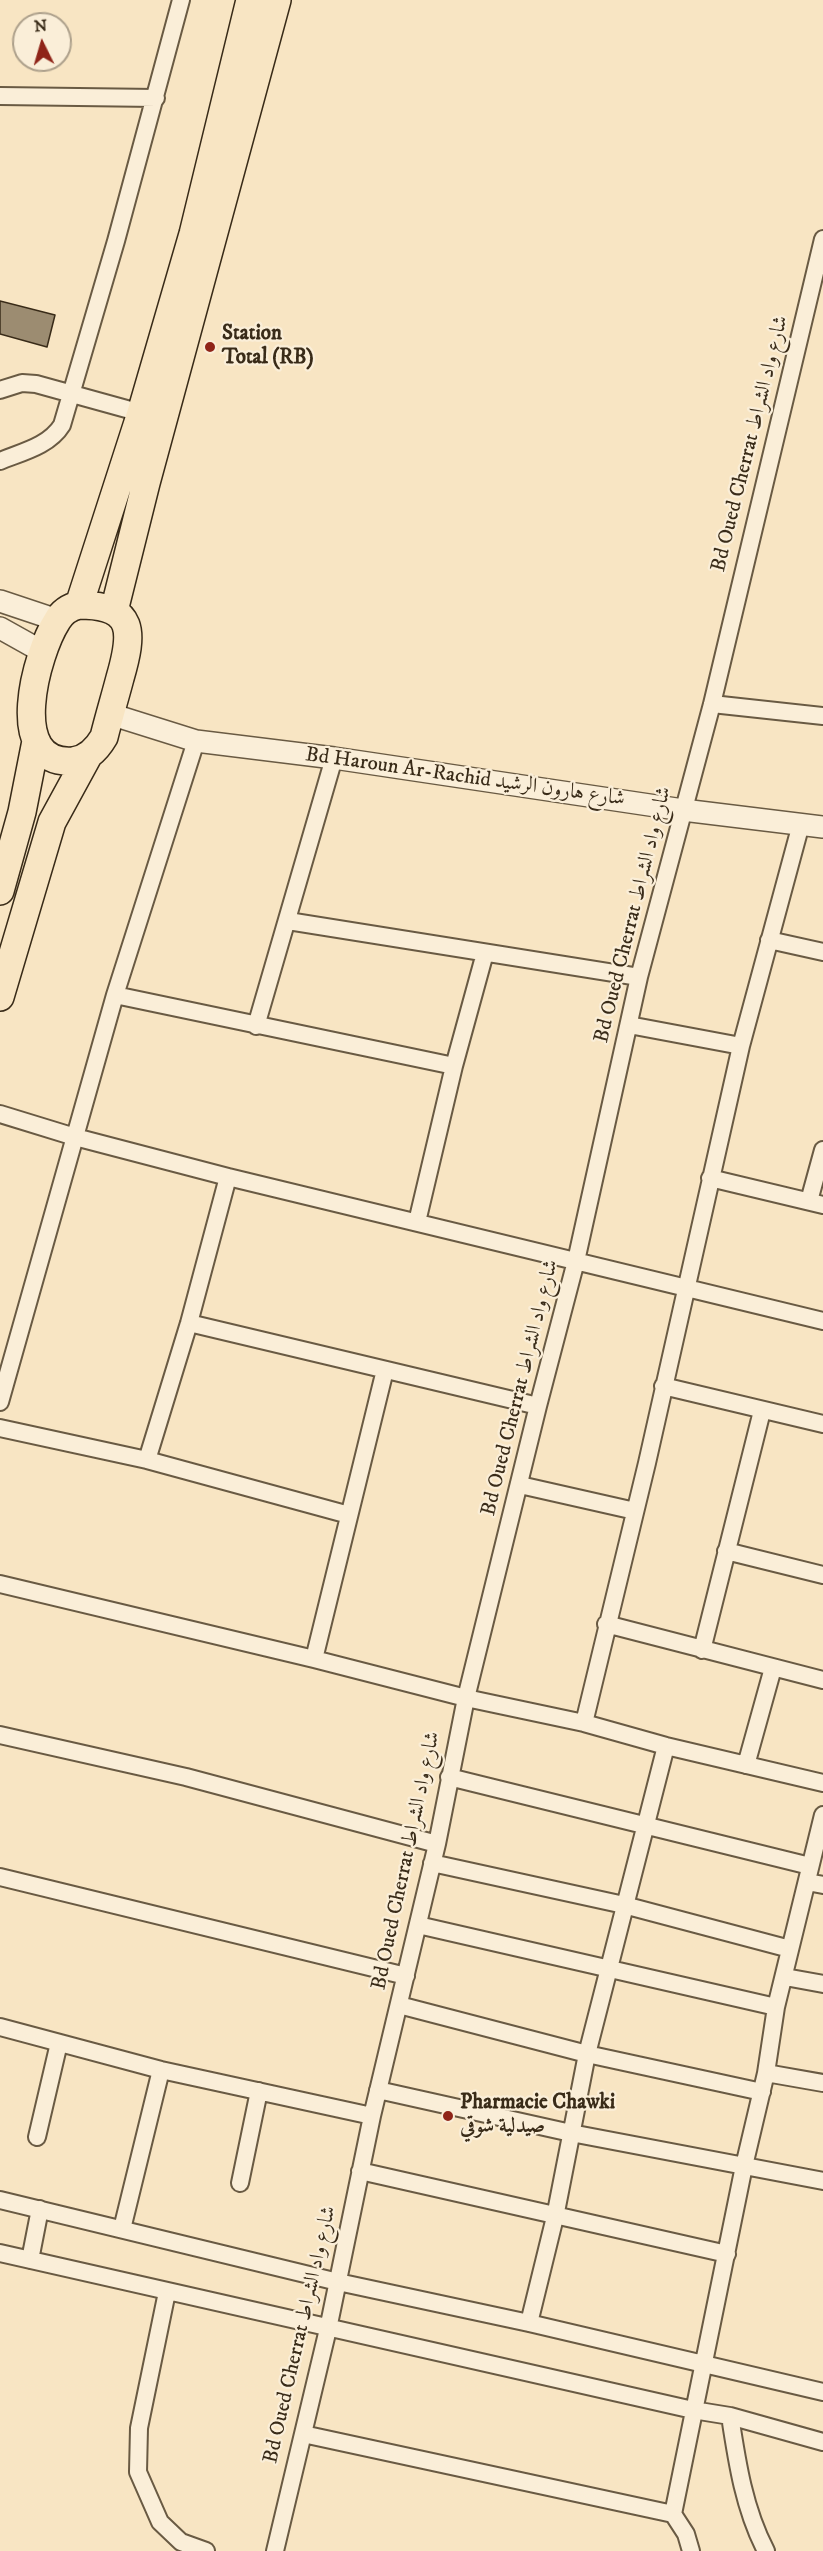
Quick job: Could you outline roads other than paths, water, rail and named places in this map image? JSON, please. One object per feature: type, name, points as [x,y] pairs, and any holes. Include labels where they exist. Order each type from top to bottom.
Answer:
[{"type":"highway","points":[[68,613],[103,606],[114,611],[123,620],[129,640],[104,737],[98,748],[88,756],[65,761],[53,758],[36,741],[31,728],[30,715],[33,687],[43,651],[68,613],[141,413],[196,222],[250,0]]},
{"type":"highway","points":[[114,611],[146,483],[277,0]]},
{"type":"highway","points":[[0,891],[22,812],[36,741]]},
{"type":"highway","points":[[0,998],[52,822],[88,756]]},
{"type":"street","points":[[0,461],[53,437],[62,425],[116,241],[181,0]]},
{"type":"street","points":[[0,96],[156,98]]},
{"type":"street","name":"Bd Oued Cherrat شارع واد الشراط","points":[[275,2551],[328,2329],[372,2116],[437,1844],[466,1698],[576,1261],[639,978],[712,704],[823,239]]},
{"type":"street","points":[[0,390],[22,383],[71,393],[141,413]]},
{"type":"street","points":[[0,601],[68,613]]},
{"type":"street","points":[[0,628],[43,651]]},
{"type":"street","points":[[712,704],[823,716]]},
{"type":"street","name":"Bd Haroun Ar-Rachid شارع هارون الرشيد","points":[[110,714],[196,741],[334,758],[683,810],[823,827]]},
{"type":"street","points":[[0,1402],[116,995],[196,741]]},
{"type":"street","points":[[256,1026],[334,758]]},
{"type":"street","points":[[584,1723],[687,1289],[741,1046],[801,824]]},
{"type":"street","points":[[288,921],[639,978]]},
{"type":"street","points":[[769,940],[823,952]]},
{"type":"street","points":[[417,1222],[454,1066],[485,953]]},
{"type":"street","points":[[116,995],[454,1066]]},
{"type":"street","points":[[629,1025],[741,1046]]},
{"type":"street","points":[[0,1114],[75,1137],[228,1177],[823,1321]]},
{"type":"street","points":[[710,1178],[816,1203],[823,1150]]},
{"type":"street","points":[[147,1460],[189,1323],[228,1177]]},
{"type":"street","points":[[189,1323],[538,1406]]},
{"type":"street","points":[[314,1659],[386,1370]]},
{"type":"street","points":[[663,1386],[823,1424]]},
{"type":"street","points":[[702,1650],[762,1411]]},
{"type":"street","points":[[0,1428],[147,1460],[349,1515]]},
{"type":"street","points":[[520,1485],[634,1511]]},
{"type":"street","points":[[726,1551],[823,1575]]},
{"type":"street","points":[[0,1584],[466,1698],[584,1723],[666,1746],[823,1783]]},
{"type":"street","points":[[606,1624],[823,1680]]},
{"type":"street","points":[[746,1766],[773,1668]]},
{"type":"street","points":[[0,1734],[186,1777],[437,1844]]},
{"type":"street","points":[[529,2323],[555,2217],[587,2055],[666,1746]]},
{"type":"street","points":[[449,1777],[646,1827],[813,1877]]},
{"type":"street","points":[[691,2551],[686,2534],[673,2514],[744,2166],[766,2073],[776,2007],[790,1949],[813,1877],[823,1815]]},
{"type":"street","points":[[432,1863],[624,1905],[790,1949]]},
{"type":"street","points":[[0,1877],[406,1976]]},
{"type":"street","points":[[418,1925],[776,2007]]},
{"type":"street","points":[[785,1977],[823,1984]]},
{"type":"street","points":[[399,2006],[587,2055],[762,2092]]},
{"type":"street","points":[[0,2027],[161,2070],[372,2116]]},
{"type":"street","points":[[37,2137],[59,2043]]},
{"type":"street","points":[[122,2229],[161,2070]]},
{"type":"street","points":[[766,2073],[823,2083]]},
{"type":"street","points":[[378,2090],[571,2133],[823,2181]]},
{"type":"street","points":[[240,2183],[259,2091]]},
{"type":"street","points":[[360,2171],[555,2217],[727,2254]]},
{"type":"street","points":[[0,2200],[338,2282],[529,2323],[823,2392]]},
{"type":"street","points":[[30,2260],[40,2209]]},
{"type":"street","points":[[0,2253],[328,2329],[693,2410],[730,2416],[823,2442]]},
{"type":"street","points":[[167,2292],[139,2428],[138,2472],[160,2522],[181,2542],[206,2551]]},
{"type":"street","points":[[730,2416],[740,2479],[758,2535],[766,2551]]},
{"type":"street","points":[[303,2434],[673,2514]]},
{"type":"place","name":"Station Total (RB)","points":[[210,347]]},
{"type":"place","name":"Pharmacie Chawki صيدلية شوقي","points":[[448,2116]]}]
